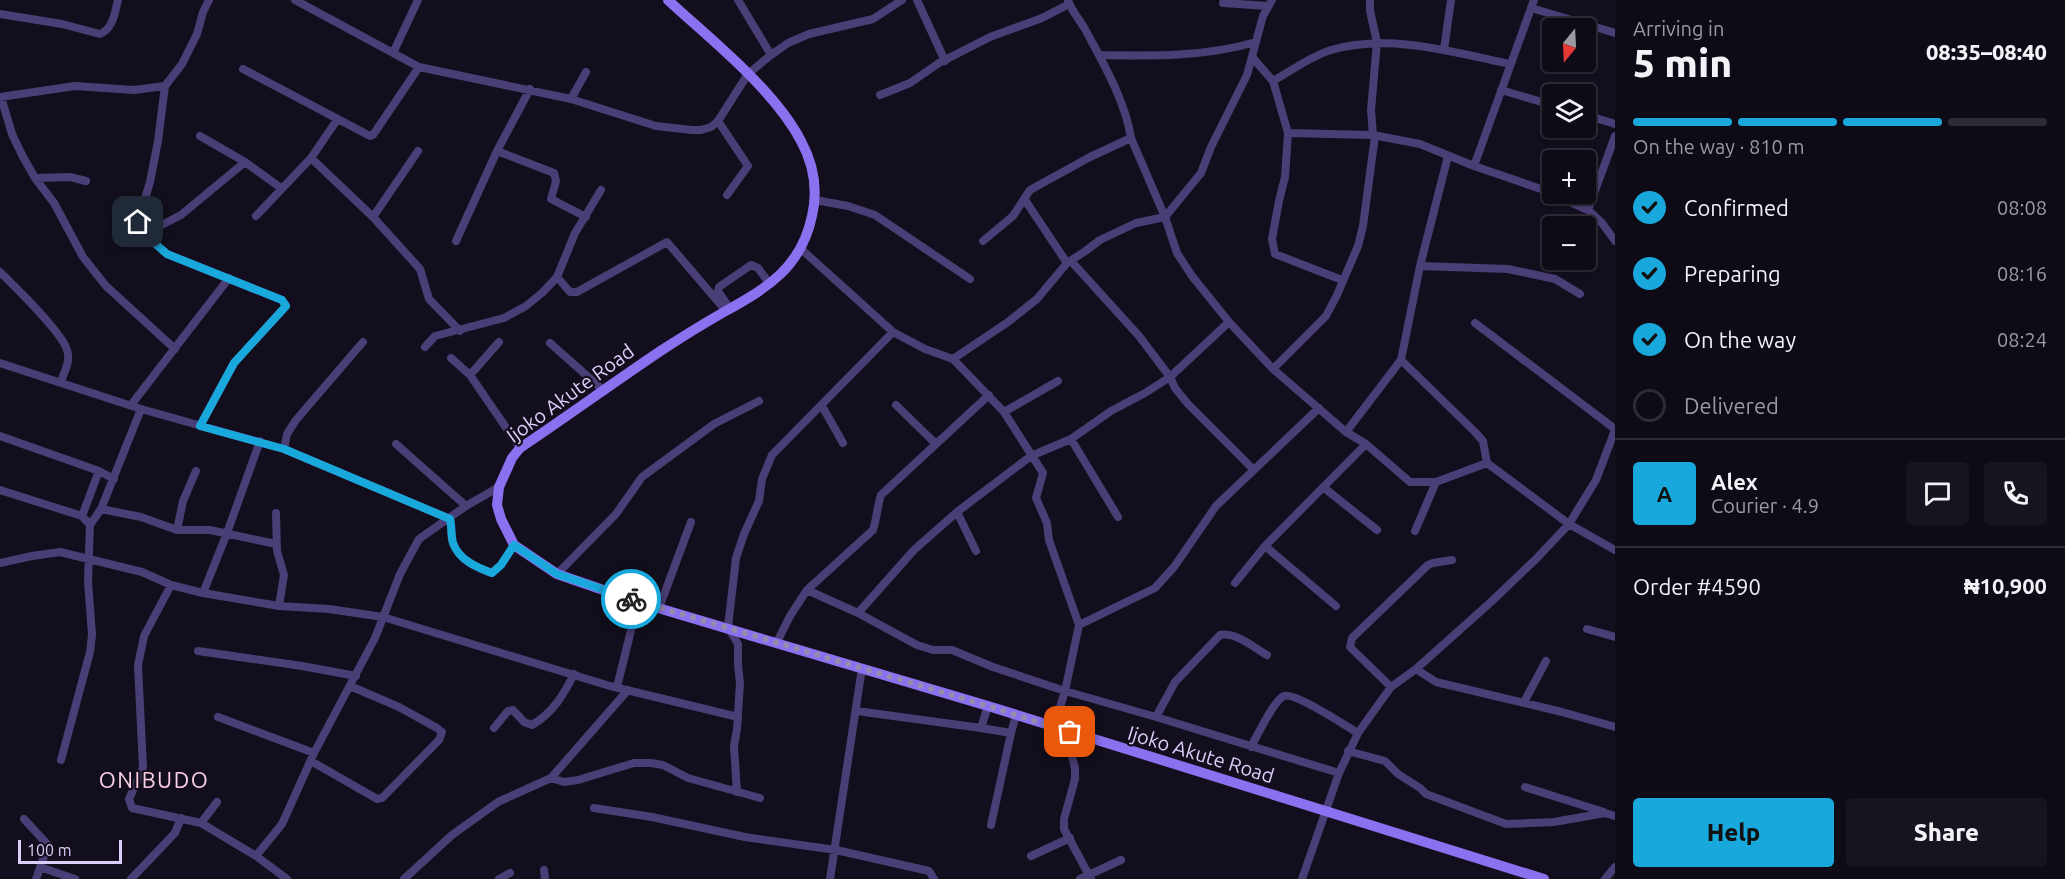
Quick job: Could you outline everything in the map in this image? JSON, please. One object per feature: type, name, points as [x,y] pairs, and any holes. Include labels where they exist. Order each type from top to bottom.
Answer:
[{"type":"main road","name":"Ijoko Akute Road","points":[[668,0],[771,98],[801,141],[810,161],[815,181],[815,200],[807,234],[788,267],[770,284],[660,351],[520,448],[512,458],[499,487],[497,505],[514,545],[557,574],[638,602],[988,706],[1544,879]]},
{"type":"street","points":[[0,14],[62,24],[100,34],[106,32],[110,26],[118,0]]},
{"type":"street","points":[[200,426],[234,363],[286,306],[282,300],[167,254],[144,234],[138,222],[150,182],[165,86],[182,64],[197,34],[209,0]]},
{"type":"street","points":[[393,53],[418,0]]},
{"type":"street","points":[[738,0],[771,55]]},
{"type":"street","points":[[917,0],[945,61]]},
{"type":"street","points":[[1273,369],[1326,316],[1358,246],[1363,226],[1374,136],[1371,110],[1377,42],[1370,11],[1370,0]]},
{"type":"street","points":[[1444,50],[1451,0]]},
{"type":"street","points":[[297,1],[419,67],[572,99],[656,126],[692,130],[711,127],[718,121],[748,75],[771,55],[809,34],[873,19],[897,2]]},
{"type":"street","points":[[880,95],[910,83],[990,37],[1042,18],[1068,2],[1118,95],[1131,138],[1166,217],[1177,253],[1192,276],[1229,322],[1273,369],[1346,432],[1366,444],[1410,482],[1437,482],[1487,463]]},
{"type":"street","points":[[953,359],[1008,322],[1037,299],[1049,282],[1069,262],[1100,240],[1136,223],[1166,217],[1201,173],[1211,147],[1247,75],[1270,3],[1223,3]]},
{"type":"street","points":[[1473,166],[1533,4],[1615,33]]},
{"type":"street","points":[[1099,56],[1169,56],[1235,48],[1256,42]]},
{"type":"street","points":[[1273,81],[1329,51],[1377,42],[1444,50],[1510,64]]},
{"type":"street","points":[[1252,57],[1273,81],[1288,133],[1285,177],[1272,239],[1275,254],[1342,280]]},
{"type":"street","points":[[243,69],[370,136],[373,135],[419,67]]},
{"type":"street","points":[[572,99],[586,72]]},
{"type":"street","points":[[165,86],[134,90],[75,86],[1,97],[12,134],[22,155],[35,178],[54,203],[83,257],[105,286],[175,349]]},
{"type":"street","points":[[456,242],[497,151],[530,89]]},
{"type":"street","points":[[1501,90],[1542,102]]},
{"type":"street","points":[[1596,118],[1615,124]]},
{"type":"street","points":[[256,216],[311,158],[337,120]]},
{"type":"street","points":[[718,121],[748,166],[727,195]]},
{"type":"street","points":[[1288,133],[1374,136],[1406,140],[1541,189],[1588,210],[1602,223],[1615,241]]},
{"type":"street","points":[[200,135],[245,162],[281,188]]},
{"type":"street","points":[[1588,210],[1611,161],[1615,136]]},
{"type":"street","points":[[982,242],[1012,216],[1030,190],[1090,157],[1131,138]]},
{"type":"street","points":[[373,217],[418,151]]},
{"type":"street","points":[[497,151],[554,173],[556,181],[551,199],[586,218]]},
{"type":"street","points":[[1346,432],[1401,360],[1420,266],[1448,156]]},
{"type":"street","points":[[311,158],[373,217],[420,269],[429,299],[459,331]]},
{"type":"street","points":[[144,234],[181,215],[245,162]]},
{"type":"street","points":[[35,178],[70,177],[86,182]]},
{"type":"street","points":[[425,347],[435,336],[504,318],[526,306],[557,277],[565,255],[601,190]]},
{"type":"street","points":[[815,200],[875,214],[970,279]]},
{"type":"street","points":[[1025,200],[1069,262],[1139,336],[1188,404],[1253,470]]},
{"type":"street","points":[[557,277],[570,292],[577,292],[667,242],[728,310]]},
{"type":"street","points":[[800,248],[893,332],[925,349],[953,359],[1004,412],[1043,473],[1035,498],[1047,523],[1049,540],[1079,625],[1065,691],[1054,727]]},
{"type":"street","points":[[728,310],[718,287],[751,265],[758,268],[770,284]]},
{"type":"street","points":[[1420,266],[1508,269],[1555,279],[1580,294]]},
{"type":"street","points":[[0,272],[57,334],[67,350],[68,360],[61,382]]},
{"type":"street","points":[[131,405],[229,278]]},
{"type":"street","points":[[858,613],[914,550],[957,512],[1031,456],[1071,439],[1111,411],[1145,393],[1170,376],[1229,322]]},
{"type":"street","points":[[1302,879],[1339,773],[1358,733],[1391,687],[1416,669],[1499,594],[1569,524],[1596,480],[1615,429],[1475,323]]},
{"type":"street","points":[[737,792],[734,746],[740,683],[738,644],[728,627],[736,558],[759,501],[762,479],[772,455],[893,332]]},
{"type":"street","points":[[284,449],[287,434],[296,420],[363,342]]},
{"type":"street","points":[[470,375],[499,342]]},
{"type":"street","points":[[550,343],[604,391]]},
{"type":"street","points":[[451,358],[470,375],[520,448]]},
{"type":"street","points":[[1401,360],[1483,441],[1487,463],[1569,524],[1615,550]]},
{"type":"street","points":[[0,363],[141,409],[284,449],[450,519]]},
{"type":"street","points":[[1004,412],[1058,381]]},
{"type":"street","points":[[777,642],[807,590],[873,530],[881,495],[989,395]]},
{"type":"street","points":[[557,574],[616,514],[642,477],[714,424],[759,401]]},
{"type":"street","points":[[896,405],[936,444]]},
{"type":"street","points":[[822,406],[843,443]]},
{"type":"street","points":[[1079,625],[1155,588],[1174,567],[1216,506],[1319,408]]},
{"type":"street","points":[[61,760],[90,652],[92,635],[88,560],[90,525],[101,509],[141,409]]},
{"type":"street","points":[[0,436],[99,471],[114,479]]},
{"type":"street","points":[[1071,439],[1118,517]]},
{"type":"street","points":[[203,593],[260,441]]},
{"type":"street","points":[[396,444],[466,506]]},
{"type":"street","points":[[1235,583],[1264,546],[1366,444]]},
{"type":"street","points":[[82,516],[99,471]]},
{"type":"street","points":[[177,530],[183,501],[196,471]]},
{"type":"street","points":[[1415,531],[1437,482]]},
{"type":"street","points":[[256,856],[282,824],[314,753],[356,676],[400,574],[418,539],[466,506],[499,487]]},
{"type":"street","points":[[1323,487],[1377,530]]},
{"type":"street","points":[[0,490],[82,516],[90,525]]},
{"type":"street","points":[[101,509],[141,517],[177,530],[210,530],[276,544]]},
{"type":"street","points":[[957,512],[976,551]]},
{"type":"street","points":[[276,513],[276,544],[284,575],[279,606]]},
{"type":"street","points":[[450,519],[452,542],[460,555],[474,566],[492,573],[501,565],[514,545]]},
{"type":"street","points":[[659,608],[691,522]]},
{"type":"street","points":[[1264,546],[1336,606]]},
{"type":"street","points":[[0,563],[60,552],[142,572],[171,585],[203,593],[279,606],[329,609],[383,617],[617,687],[738,717]]},
{"type":"street","points":[[1391,687],[1350,647],[1352,638],[1428,565],[1433,562],[1452,560]]},
{"type":"street","points":[[171,585],[144,636],[138,665],[143,768],[129,799],[132,808],[201,823],[256,856],[287,879]]},
{"type":"street","points":[[807,590],[858,613],[917,645],[933,650],[952,650],[993,667],[1065,691],[1339,773]]},
{"type":"street","points":[[617,687],[638,602]]},
{"type":"street","points":[[1587,629],[1615,637]]},
{"type":"street","points":[[1156,717],[1175,682],[1220,635],[1234,635],[1267,655]]},
{"type":"street","points":[[198,651],[356,676]]},
{"type":"street","points":[[1524,702],[1546,662]]},
{"type":"street","points":[[830,879],[862,668]]},
{"type":"street","points":[[1416,669],[1436,682],[1524,702],[1615,728]]},
{"type":"street","points":[[494,728],[508,711],[513,710],[524,722],[532,725],[541,720],[561,699],[574,674]]},
{"type":"street","points":[[311,761],[377,799],[382,798],[440,740],[442,732],[437,728],[399,707],[350,686]]},
{"type":"street","points":[[404,879],[452,835],[498,802],[551,778],[628,690]]},
{"type":"street","points":[[1251,747],[1276,703],[1283,697],[1290,696],[1358,733]]},
{"type":"street","points":[[981,728],[988,706]]},
{"type":"street","points":[[857,711],[1011,734]]},
{"type":"street","points":[[991,825],[1016,715]]},
{"type":"street","points":[[218,717],[314,753]]},
{"type":"street","points":[[1070,732],[1069,745],[1075,768],[1075,779],[1064,819],[1064,829],[1090,877]]},
{"type":"street","points":[[1348,751],[1385,761],[1398,774],[1426,794],[1506,824],[1554,822],[1605,813]]},
{"type":"street","points":[[551,778],[564,782],[578,780],[634,763],[651,762],[663,765],[688,778],[760,798]]},
{"type":"street","points":[[1525,787],[1615,816]]},
{"type":"street","points":[[201,823],[217,802]]},
{"type":"street","points":[[594,808],[672,821],[745,837],[836,850],[929,871],[934,879]]},
{"type":"street","points":[[131,879],[175,833],[181,818]]},
{"type":"street","points":[[24,819],[48,845],[36,879]]},
{"type":"street","points":[[1031,856],[1070,838]]},
{"type":"street","points":[[1080,879],[1090,877],[1120,860]]},
{"type":"street","points":[[39,867],[75,879]]},
{"type":"street","points":[[1605,879],[1615,867]]},
{"type":"street","points":[[499,879],[510,873]]},
{"type":"way so far","points":[[631,599],[1070,732]]},
{"type":"district","name":"ONIBUDO","points":[[154,779]]},
{"type":"route","points":[[138,222],[144,234],[167,254],[282,300],[286,306],[234,363],[200,426],[284,449],[450,519],[452,542],[460,555],[474,566],[492,573],[501,565],[514,545],[557,574],[631,599]]}]
